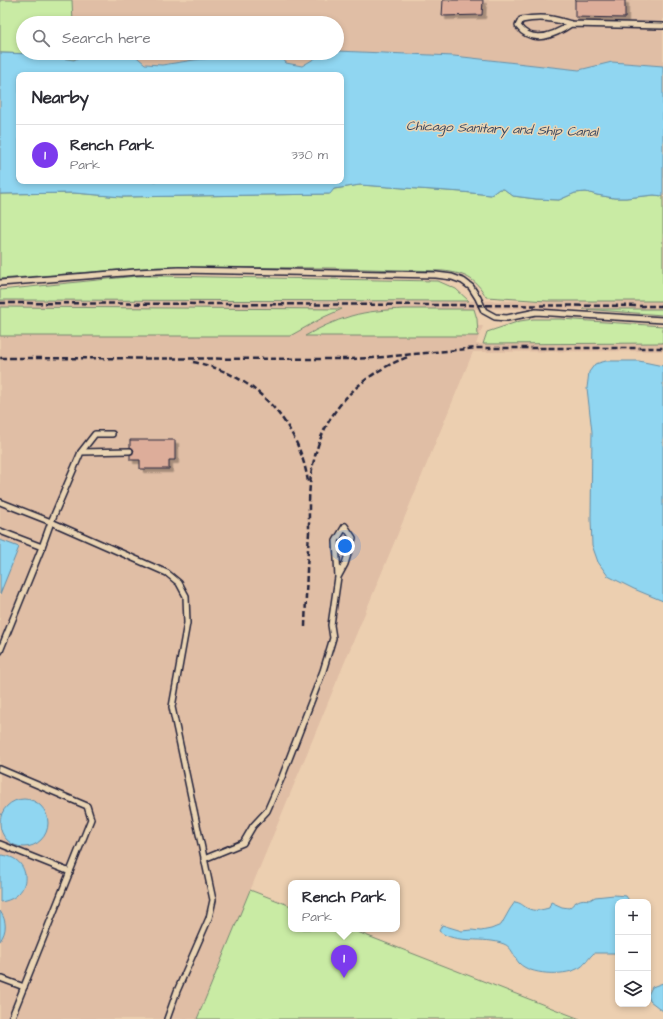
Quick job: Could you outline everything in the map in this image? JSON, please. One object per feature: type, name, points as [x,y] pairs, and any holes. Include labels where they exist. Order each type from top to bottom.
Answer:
[{"type":"lane","points":[[571,24],[560,31],[542,36],[532,36],[524,33],[518,26],[521,20],[536,17],[559,20],[571,24],[663,26]]},
{"type":"lane","points":[[0,283],[179,270],[436,275],[452,277],[463,281],[471,287],[484,312],[495,318],[507,318],[536,312],[544,312],[663,320]]},
{"type":"lane","points":[[0,651],[65,485],[81,452],[95,434],[112,434]]},
{"type":"lane","points":[[81,452],[130,451]]},
{"type":"lane","points":[[0,502],[51,522],[167,574],[179,583],[186,596],[187,622],[172,707],[213,900],[210,918],[177,991],[167,1019]]},
{"type":"lane","points":[[204,860],[243,843],[253,826],[267,811],[282,777],[323,671],[333,638],[331,625],[338,577],[336,541],[346,526],[353,538],[345,564],[338,577]]},
{"type":"lane","points":[[0,531],[42,547]]},
{"type":"lane","points":[[0,769],[87,806],[91,819],[11,1019]]},
{"type":"lane","points":[[0,844],[70,872]]},
{"type":"lane","points":[[0,978],[24,987]]},
{"type":"shaded area","points":[[72,0],[663,0],[663,66],[612,62],[579,70],[454,56],[344,51],[344,16],[73,16]]},
{"type":"shaded area","points":[[140,60],[194,60],[162,65],[145,64]]},
{"type":"shaded area","points":[[284,60],[312,60],[302,66],[286,63]]},
{"type":"shaded area","points":[[0,300],[663,301],[663,309],[403,309],[365,313],[351,316],[326,325],[483,326],[476,344],[663,343],[663,351],[473,352],[197,1019],[0,1019],[0,324],[310,326],[341,309],[0,307]]},
{"type":"green space","points":[[0,0],[72,0],[73,16],[16,16],[16,53],[0,53]]},
{"type":"green space","points":[[360,185],[491,195],[499,189],[504,189],[513,196],[559,200],[575,193],[586,192],[614,198],[654,195],[663,196],[663,301],[547,301],[486,297],[478,285],[473,281],[457,273],[443,271],[332,268],[158,267],[0,279],[0,194],[74,193],[122,197],[329,194],[334,189]]},
{"type":"green space","points":[[137,276],[438,281],[456,289],[469,301],[0,300],[0,290]]},
{"type":"green space","points":[[0,307],[342,309],[290,336],[0,336]]},
{"type":"green space","points":[[403,309],[474,309],[477,319],[478,336],[305,336],[327,325],[357,314]]},
{"type":"green space","points":[[583,309],[663,309],[663,315]]},
{"type":"green space","points":[[533,319],[561,319],[663,326],[663,343],[483,344],[487,332],[520,321]]},
{"type":"green space","points":[[250,890],[288,905],[288,932],[358,932],[580,1019],[197,1019]]},
{"type":"water","name":"Chicago Sanitary and Ship Canal","points":[[344,51],[454,56],[579,70],[612,62],[663,66],[663,196],[654,195],[614,198],[586,192],[575,193],[559,200],[513,196],[504,189],[499,189],[491,195],[360,185],[334,189],[330,194],[122,197],[74,193],[0,194],[0,53],[16,53],[16,60],[140,60],[145,64],[162,65],[194,60],[284,60],[286,63],[302,66],[312,60],[344,60]]},
{"type":"water","points":[[606,361],[639,361],[663,366],[663,601],[608,576],[598,562],[592,545],[592,432],[587,388],[589,372],[595,364]]},
{"type":"water","points":[[0,540],[19,547],[0,594]]},
{"type":"water","points":[[24,799],[33,801],[41,806],[46,814],[48,823],[46,832],[41,840],[33,845],[24,847],[15,845],[7,840],[2,832],[0,823],[2,814],[7,806],[15,801]]},
{"type":"water","points":[[0,855],[11,857],[19,862],[25,877],[24,886],[19,893],[11,899],[0,902]]},
{"type":"water","points":[[614,895],[626,896],[628,899],[615,899],[615,953],[594,953],[582,966],[564,973],[538,972],[524,967],[519,963],[507,945],[496,942],[454,938],[439,931],[442,925],[462,931],[481,931],[491,929],[501,925],[515,902],[532,910],[538,910],[549,908],[551,902],[562,907],[569,908],[576,902],[586,899],[590,900],[595,897]]},
{"type":"water","points":[[0,911],[4,918],[5,930],[0,941]]},
{"type":"water","points":[[663,983],[663,1011],[651,1002],[652,987]]},
{"type":"building","points":[[443,0],[483,0],[482,15],[442,16]]},
{"type":"building","points":[[575,0],[625,0],[625,18],[575,17]]},
{"type":"building","points":[[130,440],[175,440],[175,460],[169,460],[169,469],[140,469],[140,460],[130,460],[130,455],[134,451],[130,447]]},
{"type":"railway","points":[[0,303],[663,306]]},
{"type":"railway","points":[[0,358],[349,359],[477,348],[663,348]]},
{"type":"railway","points":[[305,627],[310,487],[312,469],[319,442],[336,410],[348,396],[375,373],[408,357]]},
{"type":"railway","points":[[193,362],[215,368],[235,377],[270,403],[295,439],[303,460],[308,482]]},
{"type":"place","name":"Rench Park","points":[[344,978]]}]
